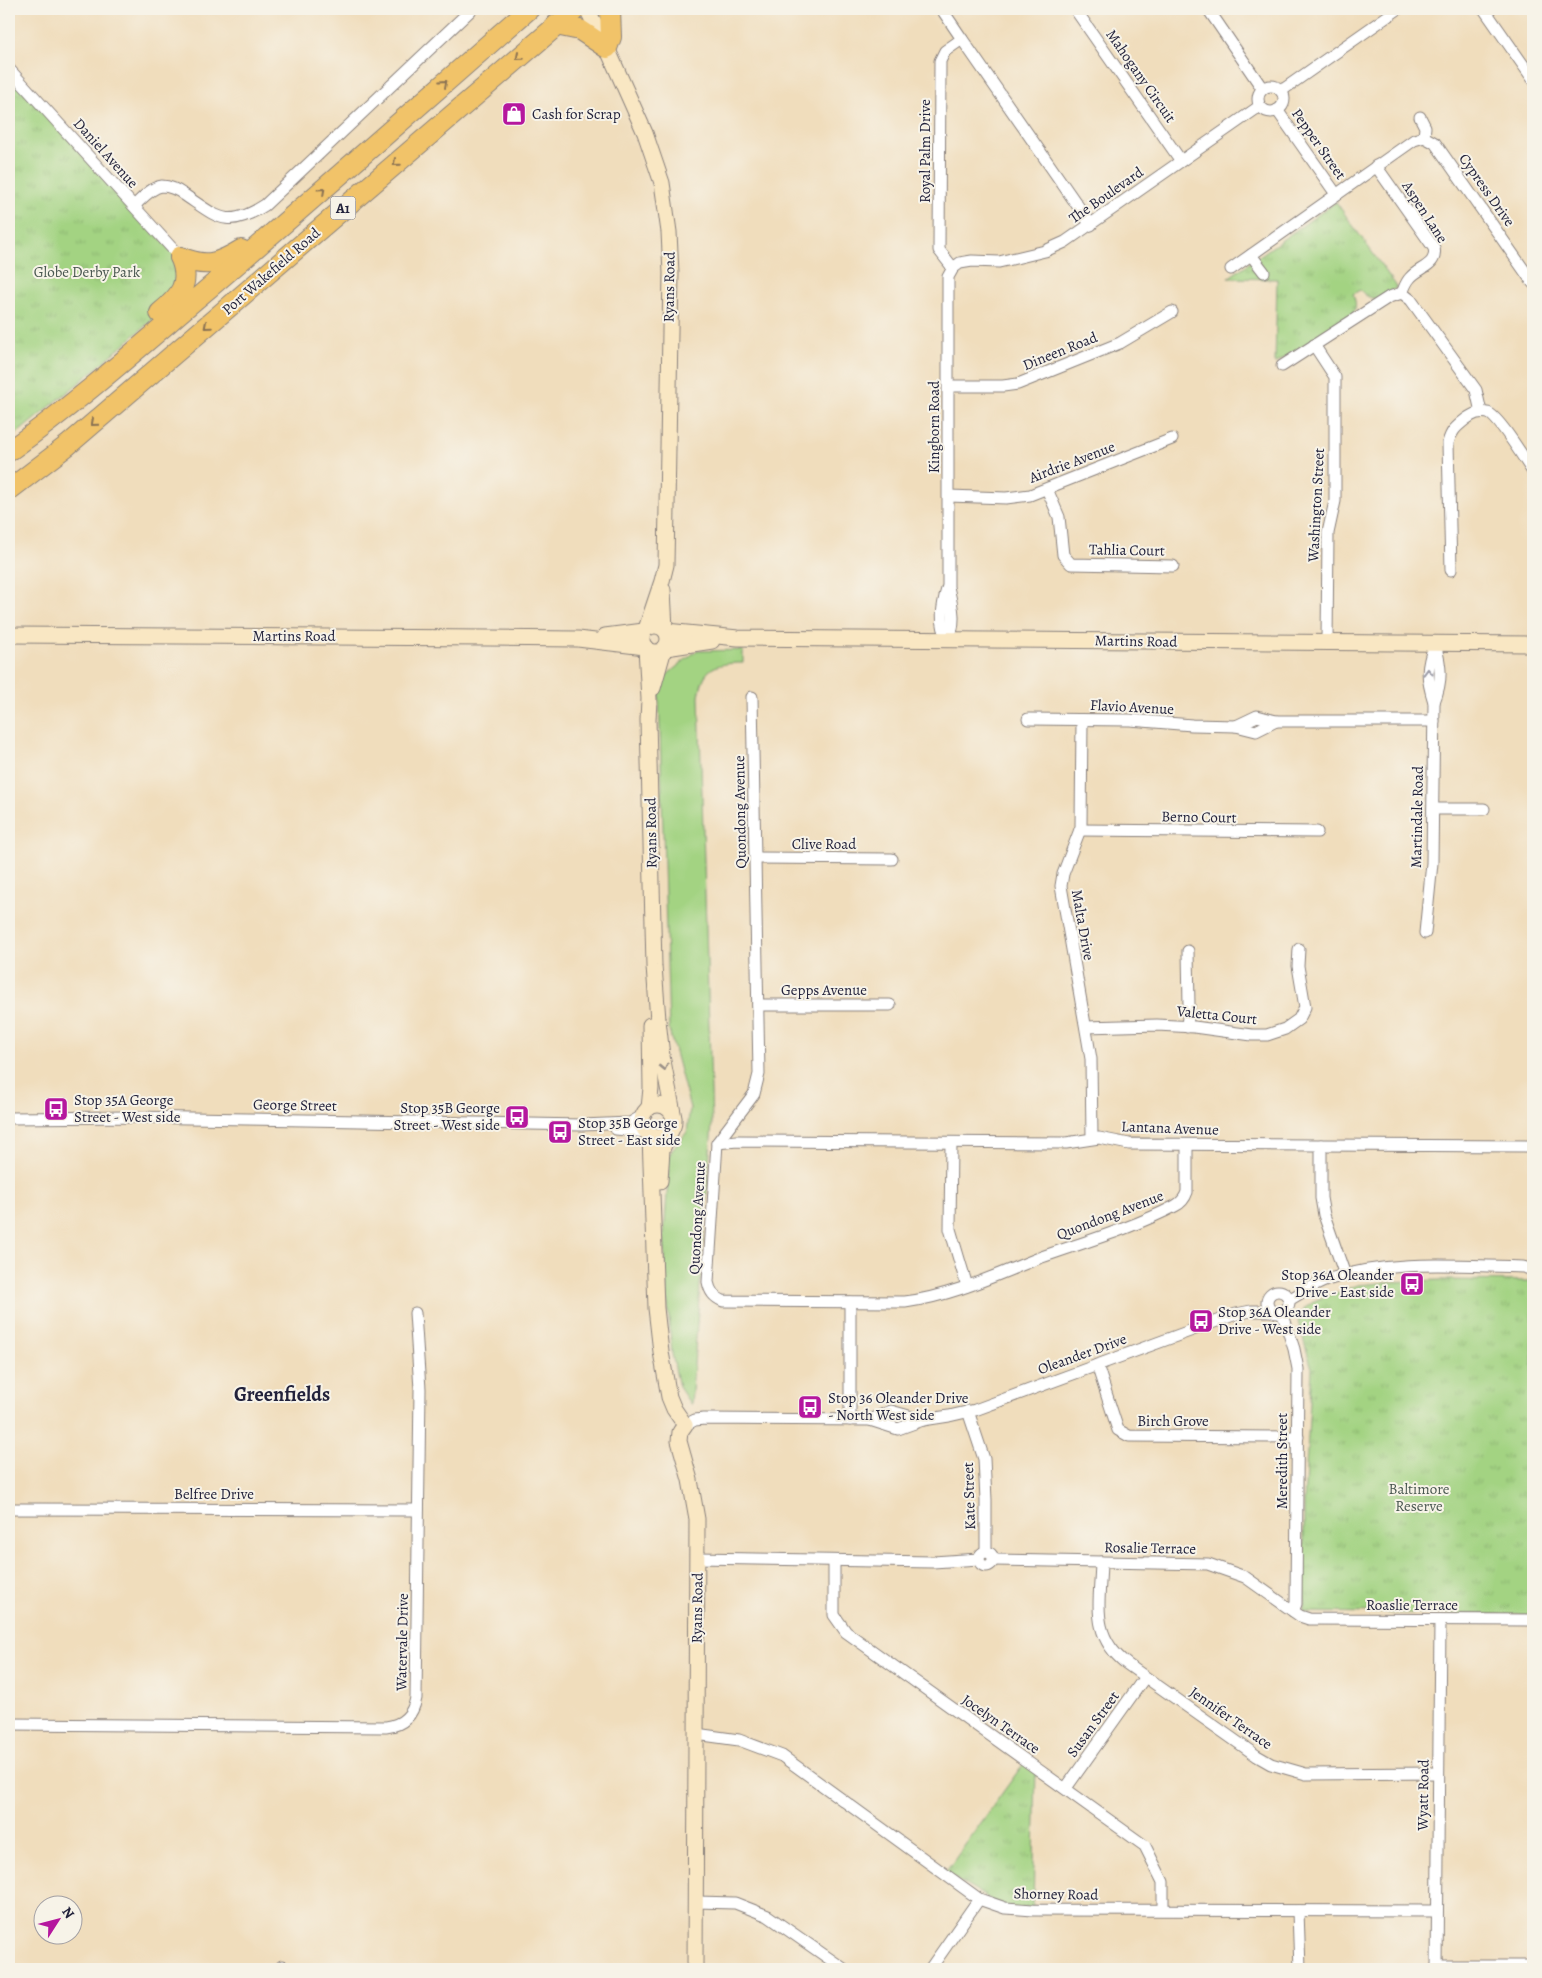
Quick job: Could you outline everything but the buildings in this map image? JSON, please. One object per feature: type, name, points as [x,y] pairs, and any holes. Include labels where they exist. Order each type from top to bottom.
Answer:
[{"type":"highway","name":"Port Wakefield Road","points":[[9,452],[134,352],[286,223],[529,9]]},
{"type":"highway","name":"Port Wakefield Road","points":[[9,490],[82,433],[576,9]]},
{"type":"highway","points":[[556,25],[580,30],[607,48],[611,37],[610,9]]},
{"type":"highway","points":[[180,257],[193,263],[217,263],[286,223]]},
{"type":"highway","points":[[9,440],[86,377],[179,296],[184,281],[184,268],[180,257]]},
{"type":"street","points":[[134,206],[153,189],[162,186],[181,192],[212,214],[222,218],[234,220],[253,213],[272,198],[472,9]]},
{"type":"street","name":"Ryans Road","points":[[586,9],[607,48],[645,133],[662,183],[669,232],[671,273],[666,565],[646,630]]},
{"type":"street","name":"Mahogany Circuit","points":[[1076,9],[1181,161]]},
{"type":"street","points":[[1208,9],[1262,88]]},
{"type":"street","points":[[1281,91],[1398,9]]},
{"type":"street","points":[[1484,9],[1533,79]]},
{"type":"street","points":[[943,11],[1092,224]]},
{"type":"street","name":"Royal Palm Drive","points":[[953,268],[940,250],[940,60],[945,51],[962,39]]},
{"type":"street","name":"Daniel Avenue","points":[[9,69],[180,257]]},
{"type":"street","points":[[1274,86],[1281,91],[1283,104],[1277,110],[1270,112],[1260,106],[1258,95],[1262,88],[1274,86]]},
{"type":"street","name":"The Boulevard","points":[[953,268],[960,263],[972,261],[1000,262],[1045,251],[1065,242],[1260,106]]},
{"type":"street","name":"Pepper Street","points":[[1277,110],[1336,194]]},
{"type":"street","points":[[1231,269],[1414,140],[1424,137],[1425,127],[1420,117]]},
{"type":"street","name":"Cypress Drive","points":[[1424,137],[1435,143],[1533,283]]},
{"type":"street","name":"Aspen Lane","points":[[1376,166],[1434,248],[1436,256],[1434,260],[1410,278],[1402,293]]},
{"type":"street","points":[[1251,254],[1264,272]]},
{"type":"street","name":"Kingborn Road","points":[[948,640],[953,627],[952,606],[948,587],[948,277],[953,268]]},
{"type":"street","points":[[1282,366],[1389,297],[1402,293],[1412,300],[1476,390],[1481,412]]},
{"type":"street","name":"Dineen Road","points":[[949,386],[1003,386],[1023,382],[1120,343],[1172,312]]},
{"type":"street","name":"Washington Street","points":[[1314,345],[1335,377],[1335,501],[1328,533],[1327,642]]},
{"type":"street","points":[[1451,570],[1448,443],[1450,433],[1472,415],[1481,412],[1490,414],[1501,425],[1533,472]]},
{"type":"street","name":"Airdrie Avenue","points":[[949,496],[1016,498],[1030,495],[1172,439]]},
{"type":"street","name":"Tahlia Court","points":[[1048,489],[1059,517],[1063,555],[1071,564],[1173,566]]},
{"type":"street","name":"Ryans Road","points":[[662,581],[666,630]]},
{"type":"street","points":[[658,625],[666,630],[669,638],[665,648],[653,652],[645,647],[642,640],[646,630],[658,625]]},
{"type":"street","name":"Martins Road","points":[[578,640],[646,630]]},
{"type":"street","name":"Martins Road","points":[[666,630],[738,638],[1533,644]]},
{"type":"street","name":"Martins Road","points":[[9,635],[312,635],[578,640],[645,647]]},
{"type":"street","name":"Martins Road","points":[[665,648],[738,638]]},
{"type":"street","name":"Martindale Road","points":[[1425,933],[1432,863],[1434,702],[1440,685],[1441,664],[1435,643]]},
{"type":"street","name":"Ryans Road","points":[[645,647],[650,699],[648,720],[654,966],[662,1056],[674,1118]]},
{"type":"street","name":"Ryans Road","points":[[650,699],[665,648]]},
{"type":"street","name":"Quondong Avenue","points":[[752,697],[759,1074],[757,1086],[749,1102],[717,1143],[708,1282],[712,1293],[723,1301],[850,1302],[919,1300],[967,1286],[1110,1233],[1176,1205],[1185,1197],[1187,1192],[1187,1144]]},
{"type":"street","name":"Flavio Avenue","points":[[1028,719],[1146,721],[1236,726],[1256,731],[1276,721],[1434,721]]},
{"type":"street","name":"Malta Drive","points":[[1082,720],[1080,830],[1063,874],[1061,886],[1091,1060],[1092,1138]]},
{"type":"street","points":[[1433,809],[1484,809]]},
{"type":"street","name":"Berno Court","points":[[1080,830],[1317,832]]},
{"type":"street","name":"Clive Road","points":[[756,858],[892,859]]},
{"type":"street","name":"Valetta Court","points":[[1086,1027],[1157,1025],[1267,1035],[1294,1024],[1303,1013],[1305,1007],[1298,966],[1300,949]]},
{"type":"street","points":[[1187,1027],[1189,1006],[1188,951]]},
{"type":"street","name":"Ryans Road","points":[[646,1112],[651,1088],[650,1032],[654,966]]},
{"type":"street","name":"Gepps Avenue","points":[[758,1005],[890,1005]]},
{"type":"street","points":[[656,1257],[648,1134],[643,1127],[646,1112],[654,1105],[664,1106],[669,1109],[674,1118],[673,1128],[662,1149],[656,1257],[656,1308],[669,1397],[674,1409],[685,1424]]},
{"type":"street","name":"George Street","points":[[9,1118],[306,1120],[582,1125],[630,1123],[646,1112]]},
{"type":"street","name":"George Street","points":[[582,1125],[648,1134]]},
{"type":"street","points":[[648,1134],[661,1138],[670,1133]]},
{"type":"street","name":"Lantana Avenue","points":[[717,1143],[736,1141],[1066,1143],[1092,1138],[1105,1138],[1130,1144],[1533,1146]]},
{"type":"street","points":[[951,1143],[950,1229],[967,1286]]},
{"type":"street","points":[[1320,1145],[1321,1198],[1324,1215],[1345,1275]]},
{"type":"street","points":[[1274,1308],[1288,1308],[1289,1300],[1328,1280],[1378,1268],[1402,1266],[1530,1267]]},
{"type":"street","name":"Oleander Drive","points":[[685,1424],[704,1419],[870,1420],[898,1429],[923,1420],[968,1411],[1236,1314],[1274,1308],[1272,1294],[1276,1292],[1282,1292],[1289,1300]]},
{"type":"street","points":[[850,1302],[850,1420]]},
{"type":"street","name":"Meredith Street","points":[[1274,1308],[1294,1349],[1298,1369],[1296,1604],[1293,1611]]},
{"type":"street","name":"Watervale Drive","points":[[9,1724],[386,1727],[394,1726],[403,1721],[413,1709],[416,1698],[420,1389],[415,1313]]},
{"type":"street","name":"Birch Grove","points":[[1097,1365],[1118,1430],[1129,1436],[1298,1436]]},
{"type":"street","name":"Oleander Drive","points":[[870,1420],[891,1411],[923,1420]]},
{"type":"street","name":"Kate Street","points":[[968,1411],[984,1460],[986,1557]]},
{"type":"street","name":"Ryans Road","points":[[685,1424],[678,1437],[694,1498],[698,1558],[695,1969]]},
{"type":"street","name":"Belfree Drive","points":[[9,1509],[418,1510]]},
{"type":"street","name":"Rosalie Terrace","points":[[698,1558],[933,1562],[986,1557],[1208,1564],[1244,1577],[1293,1611]]},
{"type":"street","name":"Jocelyn Terrace","points":[[834,1561],[834,1615],[846,1632],[1145,1846],[1163,1882],[1163,1909]]},
{"type":"street","name":"Jennifer Terrace","points":[[1101,1562],[1100,1616],[1102,1634],[1113,1653],[1271,1764],[1306,1774],[1438,1773]]},
{"type":"street","name":"Roaslie Terrace","points":[[1293,1611],[1309,1619],[1533,1620]]},
{"type":"street","name":"Wyatt Road","points":[[1437,1968],[1440,1620]]},
{"type":"street","name":"Susan Street","points":[[1066,1788],[1145,1677]]},
{"type":"street","name":"Shorney Road","points":[[696,1734],[739,1740],[782,1756],[979,1899],[1005,1908],[1033,1910],[1436,1911]]},
{"type":"street","points":[[930,1969],[979,1899]]},
{"type":"street","points":[[696,1902],[735,1903],[768,1916],[839,1968]]},
{"type":"street","points":[[1298,1911],[1300,1969]]},
{"type":"street","points":[[1437,1968],[1533,1966]]},
{"type":"green space","name":"Globe Derby Park","points":[[9,69],[182,263],[166,308],[9,440]]},
{"type":"green space","points":[[1336,202],[1397,287],[1378,298],[1365,295],[1360,290],[1353,294],[1355,310],[1352,315],[1275,364],[1277,279],[1228,278]]},
{"type":"green space","points":[[743,650],[743,663],[724,664],[711,669],[707,673],[703,679],[699,697],[712,1124],[691,1405],[679,1387],[672,1354],[664,1235],[670,1153],[687,1132],[690,1108],[669,1030],[659,696],[663,678],[696,651]]},
{"type":"green space","name":"Baltimore Reserve","points":[[1439,1280],[1533,1281],[1533,1615],[1304,1612],[1304,1502],[1312,1368],[1298,1322],[1305,1308],[1316,1300],[1358,1285]]},
{"type":"green space","points":[[1026,1760],[1036,1767],[1033,1910],[1005,1908],[945,1873]]},
{"type":"place","name":"Cash for Scrap","points":[[514,114]]},
{"type":"place","name":"Stop 35A George Street - West side","points":[[56,1109]]},
{"type":"place","name":"Stop 35B George Street - West side","points":[[517,1117]]},
{"type":"place","name":"Stop 35B George Street - East side","points":[[560,1132]]},
{"type":"place","name":"Stop 36A Oleander Drive - East side","points":[[1412,1284]]},
{"type":"place","name":"Stop 36A Oleander Drive - West side","points":[[1201,1321]]},
{"type":"place","name":"Stop 36 Oleander Drive - North West side","points":[[810,1407]]},
{"type":"district","name":"Greenfields","points":[[282,1394]]}]
